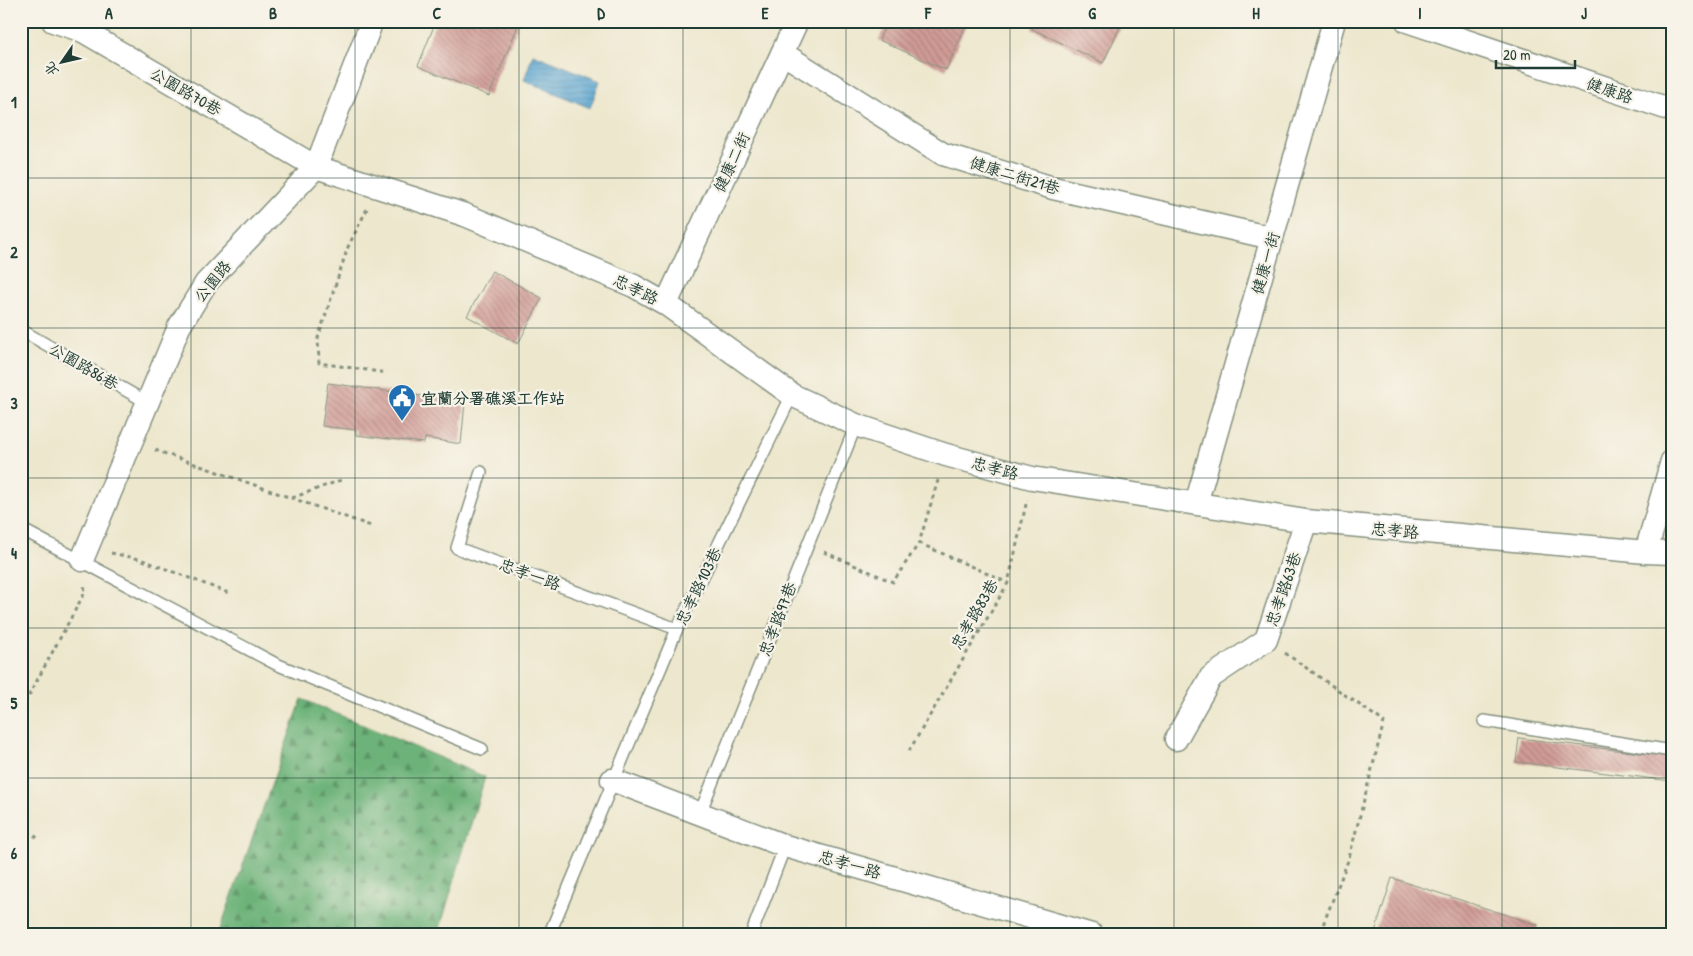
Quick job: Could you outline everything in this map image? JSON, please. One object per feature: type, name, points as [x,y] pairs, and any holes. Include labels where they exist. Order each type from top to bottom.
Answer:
[{"type":"street","name":"公園路70巷","points":[[53,21],[83,31],[316,167],[378,186]]},
{"type":"street","name":"公園路","points":[[84,554],[179,328],[206,283],[316,167],[369,30],[370,21]]},
{"type":"street","name":"健康二街","points":[[666,304],[797,21]]},
{"type":"street","name":"健康一街","points":[[1196,504],[1334,21]]},
{"type":"street","name":"健康路","points":[[1407,21],[1672,110]]},
{"type":"street","name":"健康二街21巷","points":[[782,53],[943,154],[1053,188],[1272,238]]},
{"type":"street","name":"忠孝路","points":[[378,186],[465,215],[634,286],[666,304],[792,395],[856,425],[946,455],[1032,478],[1306,521],[1646,552],[1672,552]]},
{"type":"street","points":[[1646,552],[1672,461]]},
{"type":"street","name":"忠孝路63巷","points":[[1176,739],[1211,677],[1266,640],[1306,521]]},
{"type":"street","name":"忠孝一路","points":[[612,780],[785,846],[1092,935]]},
{"type":"lane","name":"公園路86巷","points":[[21,330],[148,402]]},
{"type":"lane","name":"忠孝路103巷","points":[[549,935],[676,629],[792,395]]},
{"type":"lane","name":"忠孝路97巷","points":[[700,814],[806,545],[856,425]]},
{"type":"lane","name":"忠孝一路","points":[[481,472],[457,548],[676,629]]},
{"type":"lane","points":[[21,529],[84,554],[276,664],[482,749]]},
{"type":"lane","points":[[1484,721],[1672,751]]},
{"type":"lane","points":[[752,935],[785,846]]},
{"type":"path","points":[[378,186],[348,247],[318,338],[319,363],[387,374]]},
{"type":"path","points":[[131,442],[371,526]]},
{"type":"path","points":[[806,545],[893,582],[919,543],[946,455]]},
{"type":"path","name":"忠孝路83巷","points":[[910,751],[1008,583],[1032,478]]},
{"type":"path","points":[[292,498],[341,480]]},
{"type":"path","points":[[919,543],[1008,583]]},
{"type":"path","points":[[21,710],[85,592],[84,554],[140,559],[231,594]]},
{"type":"path","points":[[1266,640],[1384,722],[1349,858],[1320,935]]},
{"type":"path","points":[[21,826],[39,839]]},
{"type":"green space","points":[[302,699],[485,777],[438,935],[218,935]]},
{"type":"water","points":[[533,54],[600,81],[590,108],[524,80]]},
{"type":"building","points":[[107,21],[144,21],[144,23],[124,24]]},
{"type":"building","points":[[436,21],[520,21],[489,96],[418,66]]},
{"type":"building","points":[[887,21],[968,21],[946,70],[879,40]]},
{"type":"building","points":[[1035,21],[1123,21],[1103,63],[1032,29]]},
{"type":"building","points":[[492,271],[542,298],[518,344],[467,316]]},
{"type":"building","points":[[328,383],[465,402],[461,444],[425,438],[424,443],[356,435],[356,430],[322,426]]},
{"type":"building","points":[[1519,738],[1672,757],[1672,781],[1516,762]]},
{"type":"building","points":[[1392,878],[1538,925],[1535,935],[1374,935]]},
{"type":"place","name":"宜蘭分署礁溪工作站","points":[[402,422]]}]
